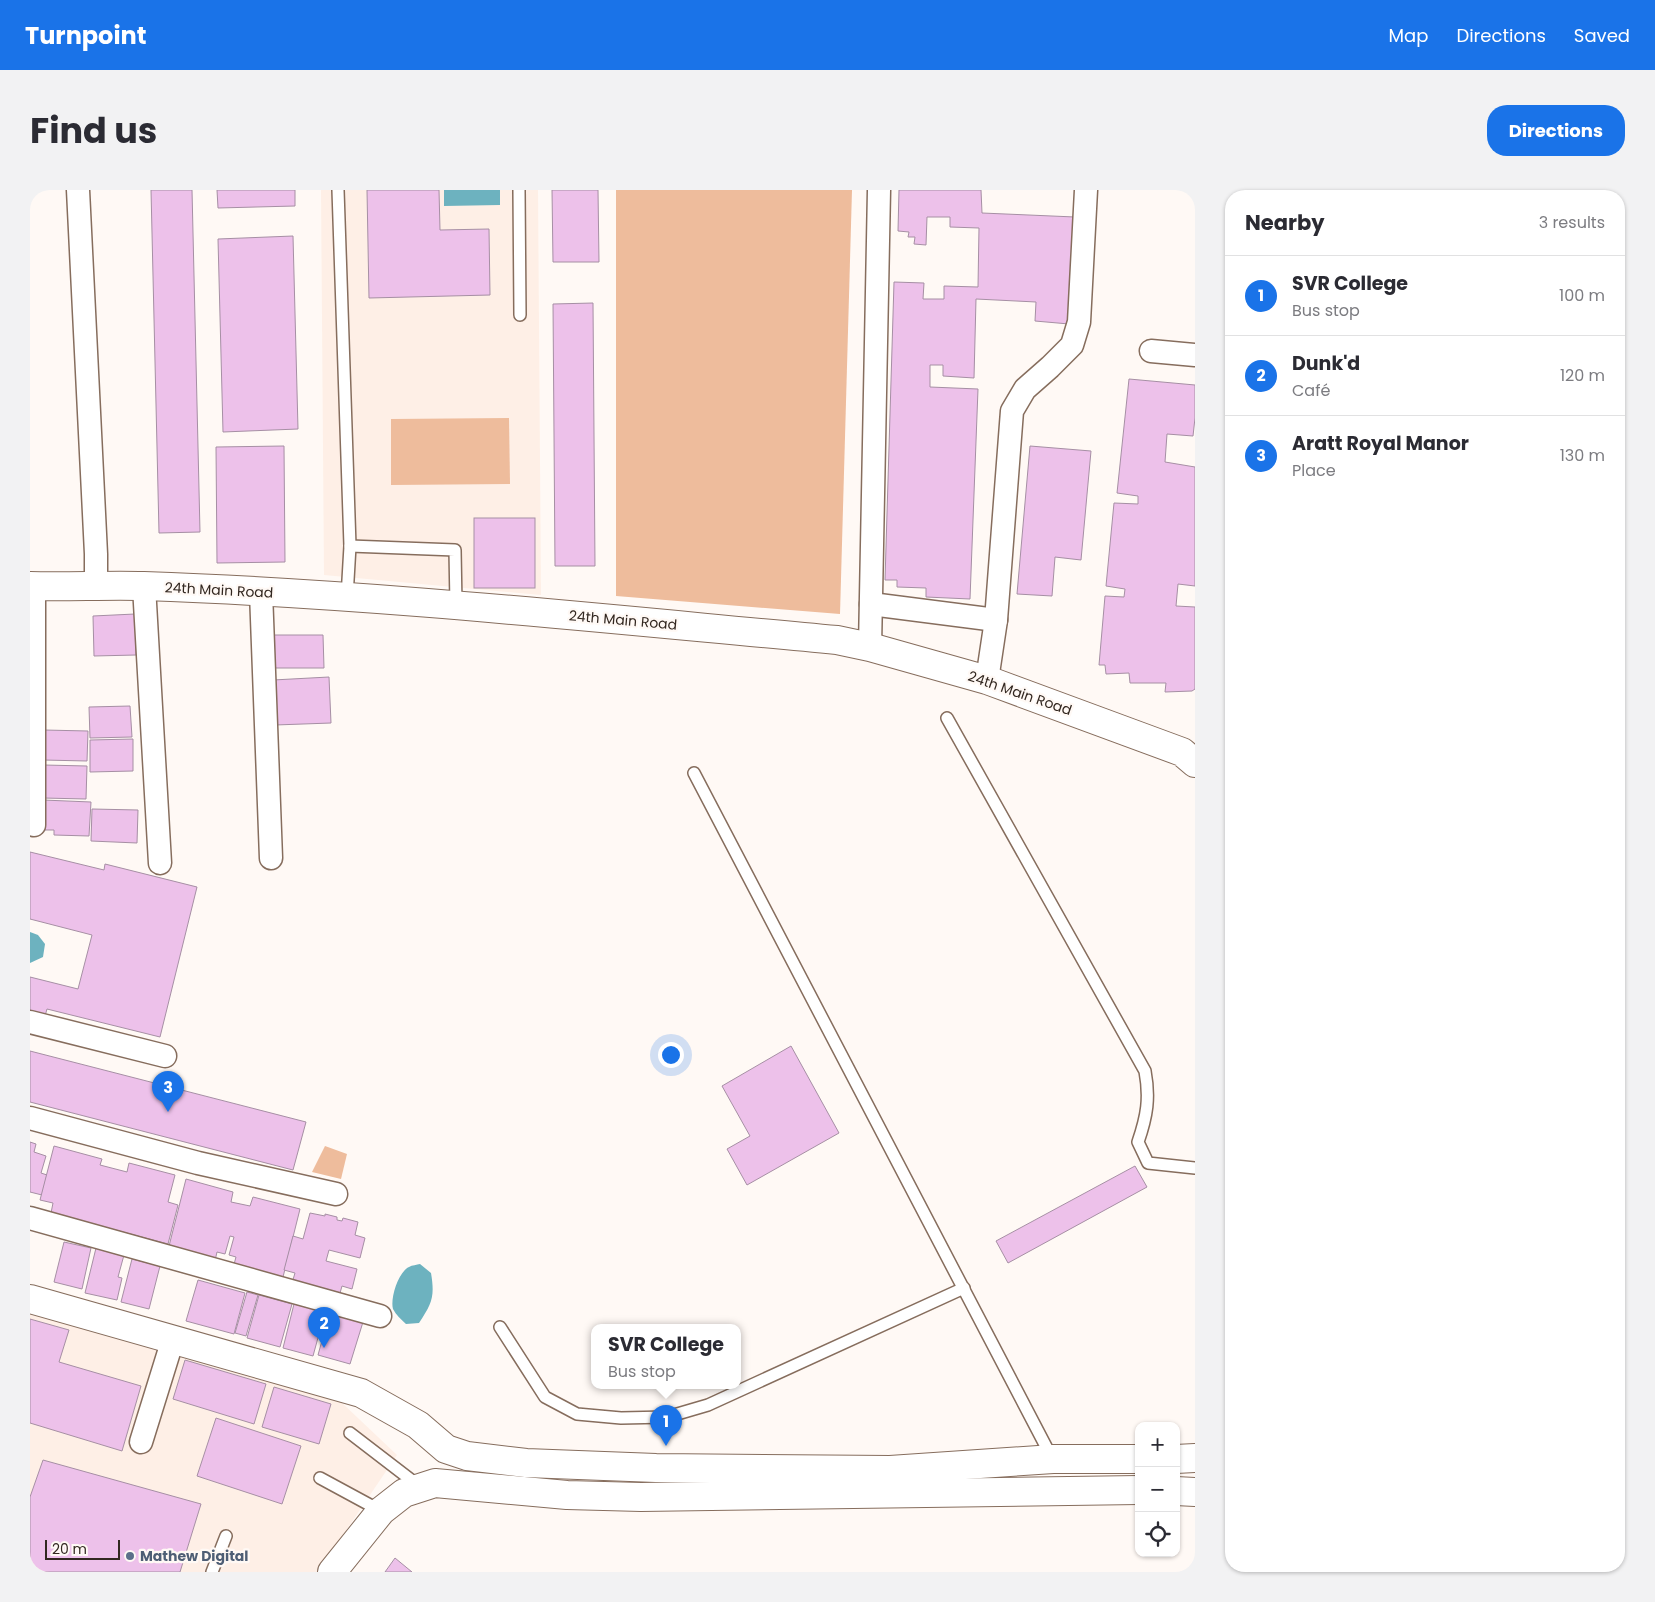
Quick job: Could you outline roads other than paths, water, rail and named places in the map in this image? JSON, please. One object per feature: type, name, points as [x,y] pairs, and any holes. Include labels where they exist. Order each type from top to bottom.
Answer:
[{"type":"street","points":[[78,190],[96,585]]},
{"type":"street","points":[[870,647],[879,190]]},
{"type":"street","points":[[987,680],[996,620],[1012,411],[1025,388],[1072,345],[1079,322],[1086,190]]},
{"type":"street","points":[[1151,351],[1195,355]]},
{"type":"street","points":[[32,586],[34,825]]},
{"type":"street","name":"24th Main Road","points":[[32,586],[144,586],[347,597],[456,605],[837,640],[870,647],[987,680],[1182,752],[1195,763]]},
{"type":"street","points":[[144,586],[160,863]]},
{"type":"street","points":[[261,592],[271,858]]},
{"type":"street","points":[[871,604],[996,620]]},
{"type":"street","points":[[30,1022],[165,1056]]},
{"type":"street","points":[[30,1118],[198,1163],[336,1194]]},
{"type":"street","points":[[30,1218],[380,1316]]},
{"type":"street","points":[[30,1299],[361,1393],[418,1425],[446,1449],[467,1456],[526,1463],[656,1468],[880,1470],[1053,1459],[1135,1459]]},
{"type":"street","points":[[141,1442],[173,1339]]},
{"type":"street","points":[[1180,1459],[1195,1458]]},
{"type":"street","points":[[332,1572],[381,1511],[404,1493],[435,1483],[567,1495],[641,1497],[1135,1490]]},
{"type":"street","points":[[1180,1491],[1195,1492]]},
{"type":"lane","points":[[338,190],[350,546],[347,597]]},
{"type":"lane","points":[[519,190],[520,315]]},
{"type":"lane","points":[[350,546],[455,550],[456,605]]},
{"type":"lane","points":[[947,718],[1145,1071],[1148,1090],[1147,1109],[1138,1142],[1148,1163],[1195,1168]]},
{"type":"lane","points":[[694,773],[1053,1459]]},
{"type":"lane","points":[[500,1327],[545,1396],[577,1414],[621,1418],[667,1417],[708,1405],[964,1288]]},
{"type":"lane","points":[[350,1433],[420,1488]]},
{"type":"lane","points":[[320,1478],[381,1511]]},
{"type":"lane","points":[[212,1572],[226,1536]]},
{"type":"water","points":[[444,190],[500,190],[500,205],[444,206]]},
{"type":"water","points":[[30,932],[38,935],[45,944],[43,957],[30,963]]},
{"type":"water","points":[[420,1264],[431,1273],[433,1288],[431,1300],[419,1323],[406,1324],[393,1309],[394,1293],[401,1274],[410,1266]]},
{"type":"place","name":"Aratt Royal Manor","points":[[168,1112]]},
{"type":"place","name":"Dunk'd","points":[[324,1348]]},
{"type":"place","name":"SVR College","points":[[666,1446]]},
{"type":"place","name":"Mathew Digital","points":[[130,1556]]}]
